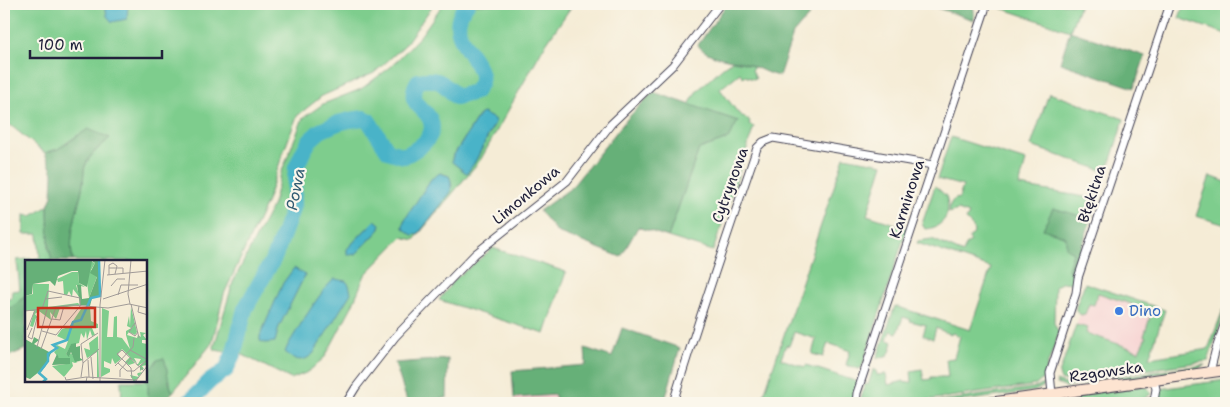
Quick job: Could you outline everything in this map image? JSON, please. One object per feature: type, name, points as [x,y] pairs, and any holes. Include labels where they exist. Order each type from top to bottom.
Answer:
[{"type":"street","name":"Limonkowa","points":[[346,403],[356,387],[395,337],[475,254],[567,181],[610,124],[673,66],[720,4]]},
{"type":"street","name":"Karminowa","points":[[856,403],[857,393],[987,4]]},
{"type":"street","name":"Błękitna","points":[[1052,394],[1050,373],[1076,293],[1078,278],[1170,4]]},
{"type":"street","name":"Cytrynowa","points":[[673,403],[757,148],[763,142],[773,138],[933,165]]},
{"type":"street","points":[[1210,372],[1214,352],[1226,320]]},
{"type":"street","name":"Rzgowska","points":[[989,403],[1226,370]]},
{"type":"street","points":[[1144,403],[1154,401],[1156,391],[1154,380]]},
{"type":"shaded area","points":[[1090,285],[1165,310],[1145,370],[1060,373]]},
{"type":"shaded area","points":[[556,395],[556,403],[514,403],[514,398]]},
{"type":"green space","points":[[4,4],[434,4],[404,46],[374,73],[322,96],[297,116],[267,201],[224,294],[212,343],[173,392],[170,380],[148,398],[153,403],[122,403],[121,382],[148,382],[148,260],[73,260],[72,232],[85,166],[93,153],[110,138],[78,135],[58,149],[45,153],[4,120]]},
{"type":"green space","points":[[443,4],[573,4],[543,48],[481,159],[414,240],[402,237],[365,275],[352,306],[325,357],[308,372],[291,379],[243,355],[215,350],[214,347],[233,282],[273,204],[281,173],[303,118],[323,104],[361,89],[392,66],[421,35]],"holes":[[[480,114],[494,125],[468,172],[452,158]],[[440,173],[449,176],[452,186],[403,228],[404,221]],[[375,220],[381,226],[356,254],[347,249]]]},
{"type":"green space","points":[[727,4],[819,4],[793,34],[779,76],[745,63],[707,53],[698,45]]},
{"type":"green space","points":[[925,4],[972,4],[974,20]]},
{"type":"green space","points":[[996,4],[1080,4],[1070,31],[995,6]]},
{"type":"green space","points":[[1184,4],[1226,4],[1226,34],[1179,18]]},
{"type":"green space","points":[[1070,31],[1145,56],[1134,88],[1060,63]]},
{"type":"green space","points":[[732,61],[754,67],[752,70],[756,78],[743,77],[740,73],[720,89],[738,113],[750,121],[749,125],[754,127],[713,251],[668,237],[699,149],[728,139],[738,121],[689,105],[696,92]]},
{"type":"green space","points":[[653,92],[738,121],[728,139],[699,149],[668,237],[638,227],[621,257],[557,232],[539,211],[571,188],[627,119]]},
{"type":"green space","points":[[1049,93],[1124,119],[1107,172],[1031,146]]},
{"type":"green space","points":[[88,129],[110,138],[93,153],[85,166],[72,232],[73,260],[52,260],[49,248],[48,206],[52,196],[53,173],[45,153],[58,149]]},
{"type":"green space","points":[[951,137],[1026,161],[1019,186],[1097,199],[1073,273],[1072,284],[1064,282],[1055,287],[1054,323],[1059,333],[1045,377],[1036,385],[906,403],[860,403],[865,384],[868,385],[873,370],[876,370],[877,375],[886,374],[888,385],[904,381],[905,383],[912,382],[911,371],[922,369],[924,380],[931,379],[931,377],[948,377],[946,359],[954,358],[960,336],[952,333],[951,335],[936,328],[933,339],[923,335],[926,325],[903,317],[897,333],[890,331],[887,340],[893,342],[890,352],[886,357],[877,358],[895,306],[970,330],[991,268],[917,243],[918,241],[932,239],[963,253],[966,245],[971,242],[969,239],[974,233],[973,227],[966,220],[969,214],[958,210],[949,213],[951,203],[959,198],[963,186],[937,179]]},
{"type":"green space","points":[[844,157],[883,164],[867,215],[907,228],[862,367],[859,369],[846,365],[850,351],[828,343],[823,357],[812,354],[816,339],[794,332],[789,346],[786,345],[781,359],[858,382],[852,403],[761,403]]},
{"type":"green space","points":[[1210,176],[1226,182],[1226,225],[1196,216]]},
{"type":"green space","points":[[935,186],[946,196],[948,202],[947,214],[942,223],[925,229],[922,224]]},
{"type":"green space","points":[[48,206],[49,248],[52,260],[25,260],[25,297],[11,308],[4,308],[4,299],[11,299],[12,291],[20,290],[17,260],[40,258],[38,234],[24,234],[24,215],[32,216]]},
{"type":"green space","points":[[1053,208],[1091,219],[1073,274],[1068,270],[1073,252],[1066,248],[1066,237],[1043,229]]},
{"type":"green space","points":[[493,248],[566,272],[545,334],[439,300],[454,280]]},
{"type":"green space","points":[[1085,283],[1165,310],[1149,358],[1208,349],[1223,310],[1220,326],[1208,361],[1065,381],[1061,380],[1059,374],[1076,325],[1088,328],[1086,333],[1139,351],[1146,337],[1144,336],[1152,311],[1098,293],[1094,305],[1089,304],[1085,314],[1081,315],[1076,311],[1076,306]]},
{"type":"green space","points":[[25,297],[25,349],[4,358],[4,308],[11,308]]},
{"type":"green space","points":[[622,328],[680,348],[664,403],[556,403],[555,395],[514,398],[512,371],[586,365],[585,348],[612,357]]},
{"type":"green space","points":[[164,358],[173,392],[162,403],[153,403],[148,398],[148,373],[157,360]]},
{"type":"green space","points":[[448,359],[447,398],[407,401],[395,363]]},
{"type":"green space","points":[[1205,365],[1200,368],[1065,387],[1057,384],[1056,381],[1065,384]]},
{"type":"green space","points":[[1226,380],[1226,403],[1156,403],[1159,389]]},
{"type":"green space","points":[[1045,383],[1044,386],[1035,391],[948,403],[927,403],[1038,387]]},
{"type":"green space","points":[[1143,386],[1148,388],[1151,394],[1140,401],[1130,403],[1014,403]]},
{"type":"water","points":[[105,4],[128,4],[127,19],[112,22],[107,16]]},
{"type":"water","points":[[483,113],[494,119],[495,122],[475,162],[466,173],[452,162],[452,158],[480,114]]},
{"type":"water","points":[[440,173],[449,176],[451,192],[418,234],[412,235],[403,228],[404,221],[431,179]]},
{"type":"water","points":[[375,220],[380,224],[380,229],[356,254],[347,254],[347,249]]},
{"type":"water","points":[[294,268],[305,275],[279,327],[275,342],[265,343],[260,341],[260,336],[283,283]]},
{"type":"water","points":[[335,279],[346,281],[351,293],[313,354],[302,360],[292,357],[285,352],[288,345],[317,300]]},
{"type":"waterway","name":"Powa","points":[[188,403],[210,381],[226,370],[234,352],[245,309],[275,256],[288,221],[293,206],[296,168],[310,140],[320,131],[338,123],[364,118],[368,120],[388,151],[404,156],[424,143],[432,128],[429,117],[415,101],[414,89],[418,81],[431,80],[440,82],[456,97],[475,92],[481,81],[480,72],[460,37],[458,27],[460,16],[467,4]]},
{"type":"place","name":"Dino","points":[[1119,311]]}]
